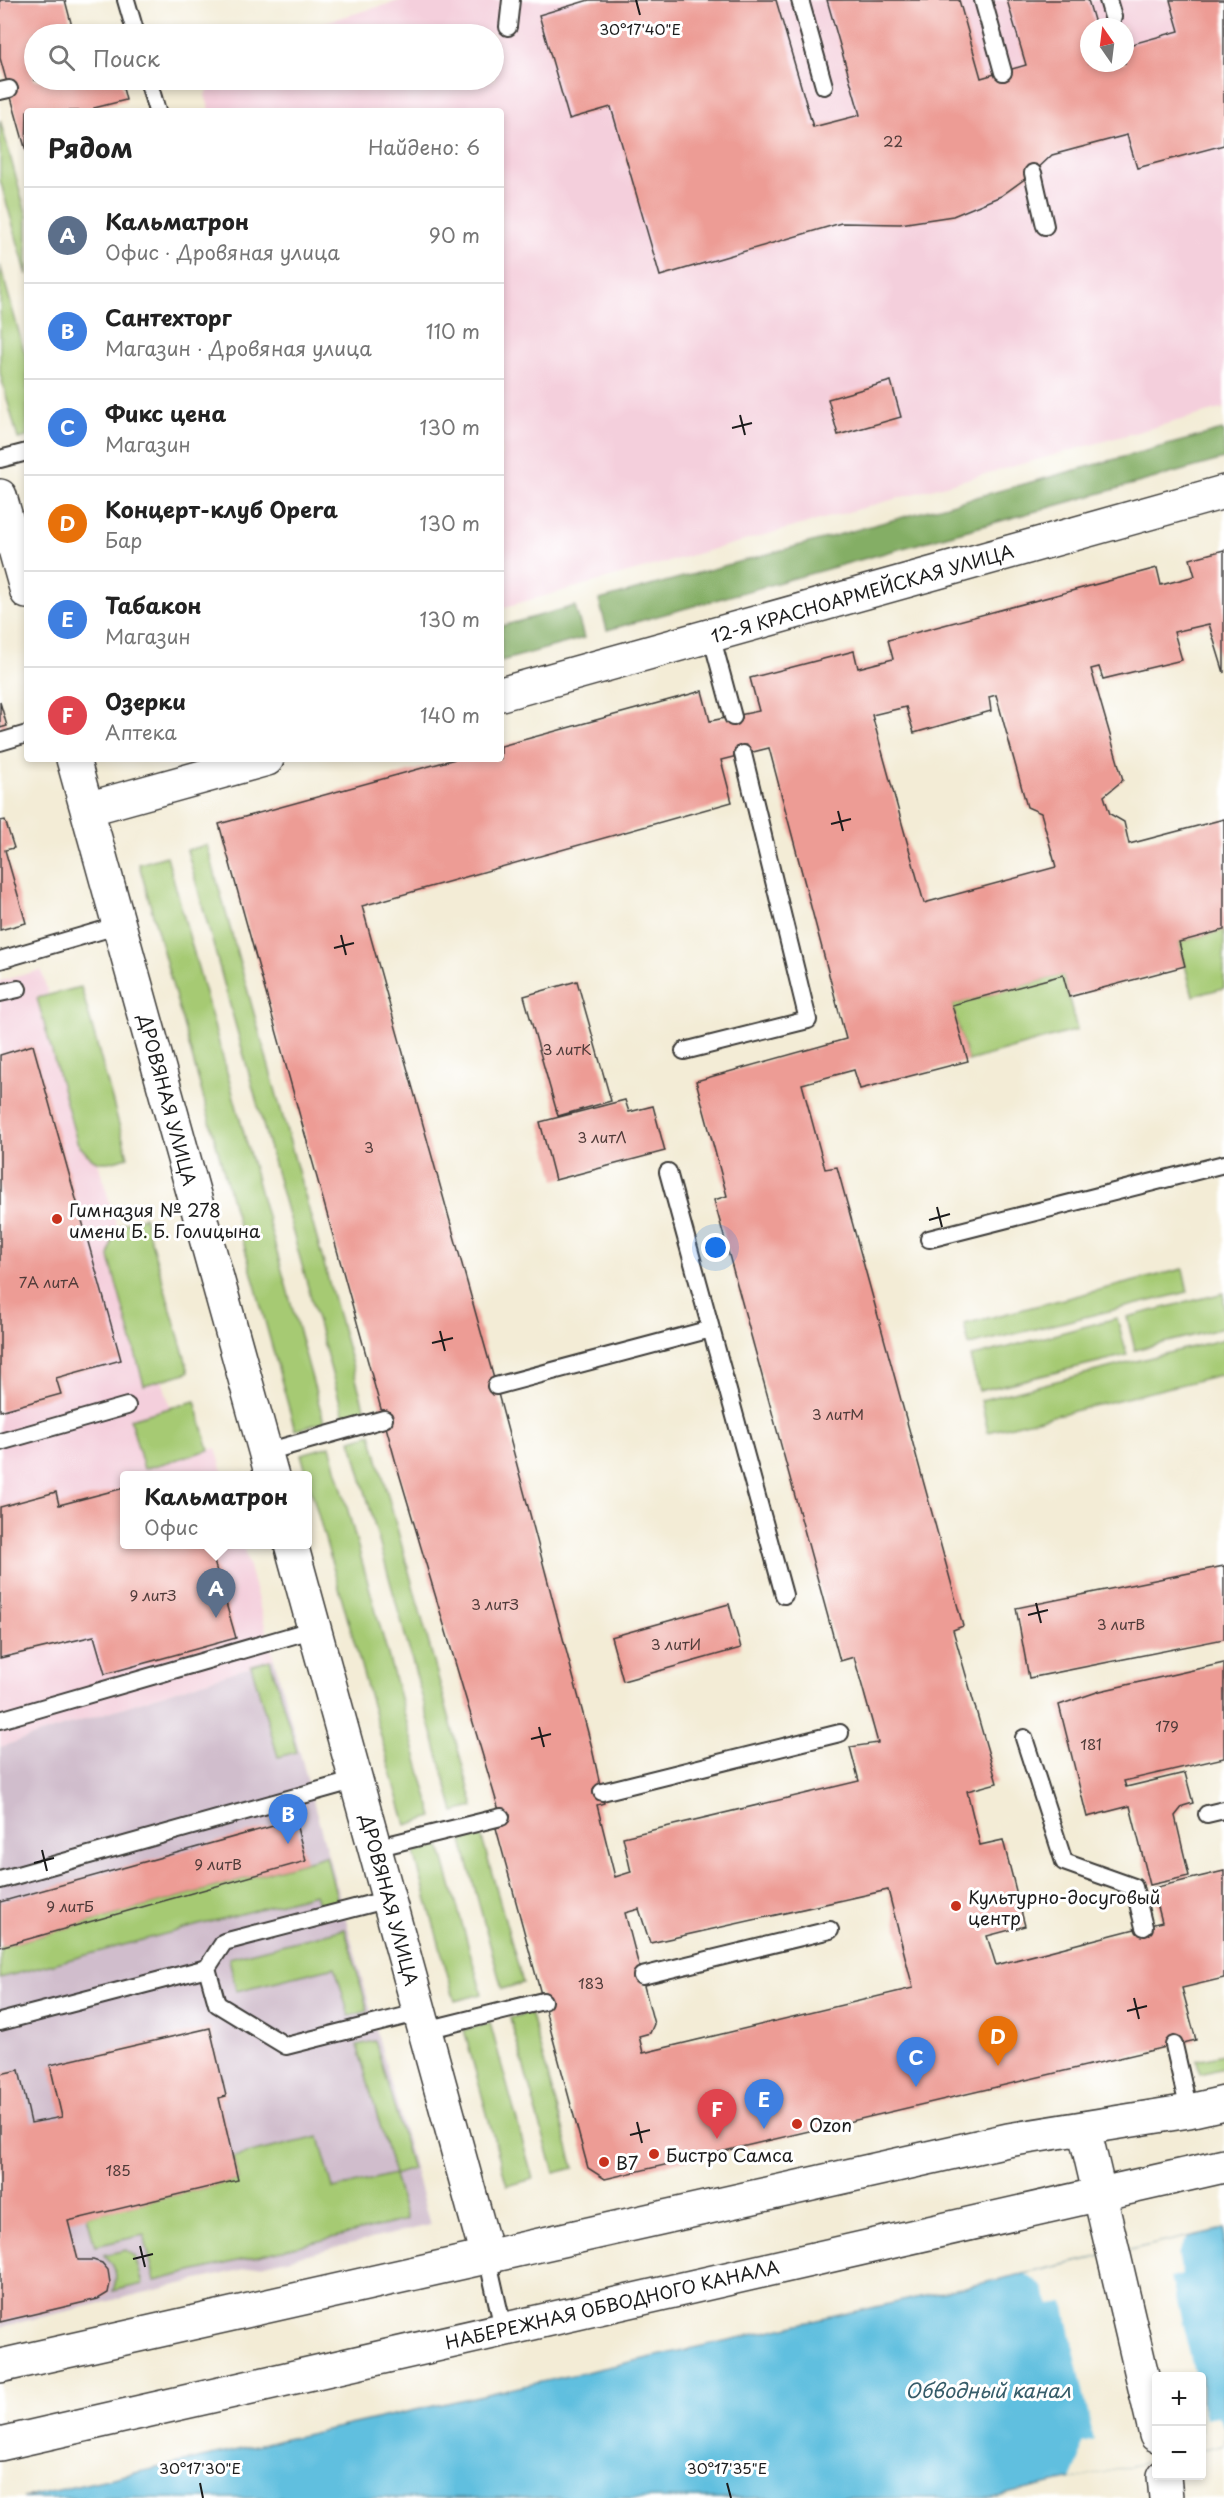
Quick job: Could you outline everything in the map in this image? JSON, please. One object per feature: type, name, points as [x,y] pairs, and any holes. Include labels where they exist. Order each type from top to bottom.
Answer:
[{"type":"street","name":"12-Я КРАСНОАРМЕЙСКАЯ УЛИЦА","points":[[504,693],[1224,492]]},
{"type":"street","points":[[0,496],[24,581]]},
{"type":"street","name":"ДРОВЯНАЯ УЛИЦА","points":[[74,762],[269,1464]]},
{"type":"street","points":[[87,809],[256,762]]},
{"type":"street","name":"ДРОВЯНАЯ УЛИЦА","points":[[292,1549],[487,2257]]},
{"type":"street","points":[[0,2366],[1008,2139],[1189,2111],[1224,2103]]},
{"type":"street","points":[[1084,2128],[1154,2426]]},
{"type":"street","name":"НАБЕРЕЖНАЯ ОБВОДНОГО КАНАЛА","points":[[0,2444],[1224,2166]]},
{"type":"street","points":[[1164,2480],[1166,2498]]},
{"type":"lane","points":[[126,0],[132,24]]},
{"type":"lane","points":[[508,27],[511,0]]},
{"type":"lane","points":[[800,0],[824,86]]},
{"type":"lane","points":[[983,0],[1003,72]]},
{"type":"lane","points":[[1108,0],[1113,17]]},
{"type":"lane","points":[[151,90],[156,108]]},
{"type":"lane","points":[[1033,173],[1045,226]]},
{"type":"lane","points":[[0,459],[24,453]]},
{"type":"lane","points":[[711,635],[733,717]]},
{"type":"lane","points":[[0,742],[24,735]]},
{"type":"lane","points":[[684,1051],[808,1020],[743,754]]},
{"type":"lane","points":[[0,960],[120,925]]},
{"type":"lane","points":[[0,993],[18,989]]},
{"type":"lane","points":[[929,1239],[1224,1164]]},
{"type":"lane","points":[[668,1172],[784,1595]]},
{"type":"lane","points":[[496,1386],[711,1329]]},
{"type":"lane","points":[[0,1442],[126,1406]]},
{"type":"lane","points":[[269,1464],[384,1419]]},
{"type":"lane","points":[[0,1720],[315,1629]]},
{"type":"lane","points":[[602,1792],[840,1732]]},
{"type":"lane","points":[[1024,1738],[1064,1862],[1134,1887],[1144,1927]]},
{"type":"lane","points":[[0,1880],[356,1780]]},
{"type":"lane","points":[[375,1848],[501,1817]]},
{"type":"lane","points":[[0,2022],[207,1968],[224,1942],[389,1899]]},
{"type":"lane","points":[[642,1977],[830,1930]]},
{"type":"lane","points":[[207,1968],[217,2004],[286,2046],[543,2001]]},
{"type":"lane","points":[[1174,2045],[1189,2111]]},
{"type":"lane","points":[[487,2257],[503,2328]]},
{"type":"shaded area","points":[[402,0],[1224,0],[1224,408],[504,607],[504,108],[209,108],[205,95],[207,90],[504,90],[504,24],[319,24]]},
{"type":"shaded area","points":[[41,970],[185,1457],[216,1448],[223,1471],[120,1471],[120,1549],[244,1549],[274,1659],[0,1747],[0,981]]},
{"type":"shaded area","points":[[274,1659],[430,2225],[0,2327],[0,1747]]},
{"type":"green space","points":[[0,120],[24,205],[24,264],[0,180]]},
{"type":"green space","points":[[0,265],[24,350],[24,438],[18,439],[0,373]]},
{"type":"green space","points":[[1222,430],[1224,459],[607,630],[599,600]]},
{"type":"green space","points":[[575,606],[584,638],[504,660],[504,625]]},
{"type":"green space","points":[[207,845],[365,1411],[344,1417],[187,850]]},
{"type":"green space","points":[[167,856],[324,1422],[295,1430],[139,864]]},
{"type":"green space","points":[[1224,930],[1224,988],[1193,996],[1179,942]]},
{"type":"green space","points":[[1063,975],[1077,1030],[968,1061],[952,1005]]},
{"type":"green space","points":[[81,987],[128,1157],[111,1161],[99,1162],[93,1159],[77,1142],[37,998]]},
{"type":"green space","points":[[144,1217],[189,1372],[144,1385],[109,1257],[113,1233],[121,1225]]},
{"type":"green space","points":[[1183,1269],[1188,1292],[969,1345],[964,1324]]},
{"type":"green space","points":[[1224,1293],[1224,1328],[1135,1350],[1127,1317]]},
{"type":"green space","points":[[1117,1318],[1127,1355],[979,1391],[970,1357]]},
{"type":"green space","points":[[1224,1339],[1224,1374],[988,1432],[981,1400]]},
{"type":"green space","points":[[195,1401],[209,1450],[144,1469],[130,1419]]},
{"type":"green space","points":[[371,1434],[474,1807],[454,1812],[351,1440]]},
{"type":"green space","points":[[330,1446],[433,1817],[406,1825],[312,1493],[312,1471],[306,1471],[301,1454]]},
{"type":"green space","points":[[270,1660],[297,1752],[278,1757],[251,1665]]},
{"type":"green space","points":[[481,1835],[523,1983],[502,1989],[462,1841]]},
{"type":"green space","points":[[440,1846],[482,1994],[455,2001],[414,1853]]},
{"type":"green space","points":[[326,1856],[338,1902],[319,1907],[315,1894],[0,1978],[0,1947]]},
{"type":"green space","points":[[345,1929],[368,2011],[349,2016],[335,1967],[236,1991],[229,1958]]},
{"type":"green space","points":[[530,2012],[574,2168],[554,2173],[510,2018]]},
{"type":"green space","points":[[490,2023],[533,2179],[507,2186],[464,2030]]},
{"type":"green space","points":[[375,2041],[412,2169],[394,2175],[406,2220],[155,2281],[144,2235],[95,2246],[87,2216],[238,2180],[233,2157],[319,2137],[333,2189],[394,2174],[357,2045]]},
{"type":"green space","points":[[1224,2054],[1224,2068],[1200,2074],[1197,2060]]},
{"type":"green space","points":[[126,2250],[135,2256],[143,2284],[113,2291],[116,2281],[115,2272],[112,2263],[104,2255]]},
{"type":"water","name":"Обводный канал","points":[[1224,2229],[1224,2444],[1206,2448],[1206,2372],[1152,2372],[1152,2461],[989,2498],[23,2498]]},
{"type":"pier","points":[[1188,2237],[1178,2254],[1182,2275],[1171,2278],[1194,2372],[1152,2372],[1152,2461],[1071,2480],[1080,2458],[1082,2443],[1094,2440],[1064,2303],[1050,2305],[1043,2287],[1026,2274]]},
{"type":"pier","points":[[1217,2416],[1224,2429],[1224,2444],[1206,2448],[1206,2418]]},
{"type":"building","points":[[0,0],[65,0],[71,24],[24,24],[24,90],[124,90],[126,100],[94,108],[24,108],[24,144],[0,58]]},
{"type":"building","points":[[589,0],[776,0],[813,127],[860,115],[827,0],[959,0],[981,78],[1026,65],[1007,0],[1088,0],[1093,18],[1080,18],[1080,72],[1134,72],[1134,44],[1179,31],[1170,0],[1224,0],[1224,145],[1137,168],[1127,135],[1052,155],[1033,173],[1001,196],[953,216],[900,224],[841,223],[660,276],[611,107],[569,119],[539,15]]},
{"type":"building","points":[[891,381],[901,417],[838,435],[828,399]]},
{"type":"building","points":[[1224,550],[1224,673],[1209,624],[1174,632],[1182,660],[1103,679],[1099,667],[1091,669],[1123,780],[1104,796],[1110,814],[1124,822],[1129,844],[1224,819],[1224,930],[1179,942],[1185,966],[1069,997],[1063,975],[952,1005],[968,1061],[860,1089],[854,1070],[802,1084],[825,1169],[837,1167],[963,1626],[953,1630],[997,1783],[967,1791],[980,1845],[1003,1840],[1025,1926],[987,1936],[996,1965],[1162,1922],[1153,1888],[1224,1871],[1224,1978],[1182,1988],[1196,2040],[605,2179],[588,2168],[496,1828],[503,1825],[501,1817],[396,1463],[219,824],[444,762],[504,762],[504,745],[702,691],[710,721],[759,711],[750,678],[854,651],[858,668],[893,659],[888,640],[1157,568],[1161,585],[1195,576],[1190,559]],"holes":[[[996,695],[1027,807],[1041,813],[1056,867],[924,903],[872,715],[906,707],[914,733],[991,711],[989,697]],[[769,748],[846,1039],[696,1081],[727,1196],[714,1200],[840,1661],[854,1657],[878,1743],[850,1747],[859,1781],[623,1837],[631,1872],[615,1877],[597,1805],[604,1803],[591,1744],[496,1386],[362,906],[732,802],[721,760]],[[888,1890],[913,1988],[643,2053],[639,2036],[650,2033],[654,2024],[625,1913],[639,1909],[650,1943]]]},
{"type":"building","points":[[0,702],[7,726],[0,728]]},
{"type":"building","points":[[5,820],[14,848],[5,850],[26,923],[0,930],[0,821]]},
{"type":"building","points":[[577,981],[611,1101],[558,1116],[524,996]]},
{"type":"building","points":[[33,1045],[121,1360],[56,1378],[61,1394],[0,1411],[0,1055]]},
{"type":"building","points":[[625,1100],[629,1112],[653,1106],[665,1151],[555,1180],[540,1122]]},
{"type":"building","points":[[120,1489],[120,1549],[210,1549],[236,1638],[105,1674],[94,1636],[0,1658],[0,1507],[56,1492],[59,1505]]},
{"type":"building","points":[[1224,1566],[1224,1639],[1029,1678],[1016,1608]]},
{"type":"building","points":[[729,1604],[741,1648],[623,1681],[611,1637]]},
{"type":"building","points":[[1224,1663],[1224,1758],[1124,1781],[1126,1787],[1185,1773],[1193,1803],[1183,1806],[1175,1816],[1189,1876],[1150,1885],[1130,1806],[1087,1817],[1059,1705],[1100,1691]]},
{"type":"building","points":[[295,1820],[306,1861],[0,1947],[0,1902]]},
{"type":"building","points":[[210,2028],[226,2096],[219,2098],[238,2180],[68,2221],[78,2260],[93,2260],[102,2263],[108,2270],[110,2283],[108,2293],[98,2299],[0,2322],[0,2074],[19,2070],[31,2123],[62,2117],[50,2065]]},
{"type":"place","name":"Гимназия № 278 имени Б. Б. Голицына","points":[[57,1219]]},
{"type":"place","name":"Кальматрон","points":[[216,1618]]},
{"type":"place","name":"Сантехторг","points":[[288,1844]]},
{"type":"place","name":"Культурно-досуговый центр","points":[[956,1906]]},
{"type":"place","name":"Концерт-клуб Opera","points":[[998,2066]]},
{"type":"place","name":"Фикс цена","points":[[916,2087]]},
{"type":"place","name":"Ozon","points":[[797,2124]]},
{"type":"place","name":"Табакон","points":[[764,2129]]},
{"type":"place","name":"Озерки","points":[[717,2139]]},
{"type":"place","name":"Бистро Самса","points":[[654,2154]]},
{"type":"place","name":"В7","points":[[604,2162]]}]
